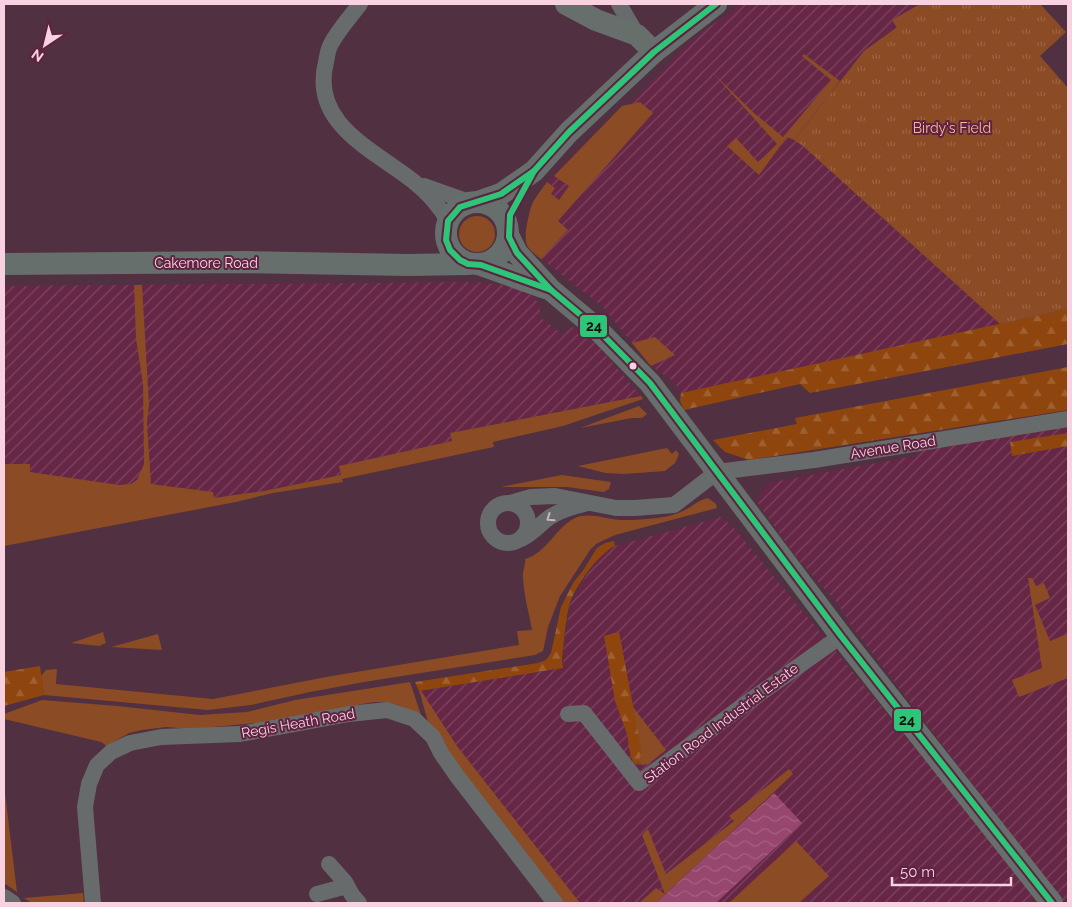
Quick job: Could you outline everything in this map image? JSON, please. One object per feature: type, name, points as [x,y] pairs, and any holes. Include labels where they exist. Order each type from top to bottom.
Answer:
[{"type":"main road","points":[[566,4],[596,20],[637,35],[654,52]]},
{"type":"main road","points":[[408,265],[427,252],[460,206],[501,194],[534,171],[569,132],[654,52],[716,4]]},
{"type":"main road","points":[[475,264],[493,261],[503,252],[509,234],[510,215],[534,171]]},
{"type":"main road","points":[[475,202],[485,203],[497,209],[504,216],[517,253],[551,290],[595,327],[650,383],[841,636],[1052,903]]},
{"type":"main road","points":[[447,225],[446,240],[450,250],[460,260],[551,290]]},
{"type":"main road","name":"Cakemore Road","points":[[4,264],[246,262],[408,265],[475,264]]},
{"type":"street","points":[[360,4],[330,44],[323,74],[326,102],[342,125],[367,150],[413,181],[435,202],[447,225]]},
{"type":"street","points":[[619,4],[637,35]]},
{"type":"street","points":[[413,181],[444,194],[475,202]]},
{"type":"street","name":"Avenue Road","points":[[717,472],[823,458],[1068,419]]},
{"type":"street","points":[[586,503],[565,509],[551,516],[527,536],[510,543],[496,540],[488,527],[488,518],[499,504],[531,497],[555,496],[616,508],[674,505],[717,472]]},
{"type":"street","points":[[510,503],[521,508],[527,519],[526,531],[518,540]]},
{"type":"street","name":"Station Road Industrial Estate","points":[[568,714],[584,713],[639,783],[841,636]]},
{"type":"street","name":"Regis Heath Road","points":[[93,903],[85,807],[89,784],[97,765],[111,752],[130,743],[161,737],[240,734],[349,714],[386,710],[414,719],[434,736],[441,753],[457,776],[554,903]]},
{"type":"street","points":[[329,864],[359,903]]},
{"type":"street","points":[[317,894],[347,886]]},
{"type":"street","points":[[4,897],[13,903]]},
{"type":"shaded area","points":[[740,4],[929,4],[897,28],[794,140],[803,146],[1000,324],[681,393],[674,382],[651,366],[602,306],[531,251],[526,244],[529,214],[533,203],[547,182],[622,106],[631,103],[687,44]]},
{"type":"shaded area","points":[[476,282],[501,285],[531,295],[540,307],[540,317],[562,334],[573,327],[586,334],[641,396],[450,433],[452,441],[339,466],[341,475],[4,538],[4,286]]},
{"type":"shaded area","points":[[1068,419],[1068,903],[1064,903],[850,624],[838,604],[796,557],[756,500],[768,483],[915,456],[924,442]]},
{"type":"shaded area","points":[[721,517],[734,528],[1036,894],[1031,903],[555,903],[428,722],[419,691],[563,668],[564,641],[570,605],[580,585],[603,554],[615,546]]},
{"type":"green space","points":[[920,4],[929,4],[897,28],[892,20]]},
{"type":"green space","name":"Birdy's Field","points":[[929,4],[1040,4],[1066,32],[1040,56],[1068,88],[1068,309],[1000,324],[803,146],[794,140],[864,51]]},
{"type":"green space","points":[[804,54],[840,81],[794,140],[787,137],[759,175],[727,146],[736,138],[758,162],[777,144],[712,72],[754,113],[783,137],[831,80],[802,56]]},
{"type":"green space","points":[[640,102],[653,113],[558,221],[568,230],[541,259],[533,253],[526,241],[528,217],[535,199],[547,182],[555,188],[551,194],[559,200],[569,186],[554,176],[622,106]]},
{"type":"green space","points":[[477,216],[484,217],[490,221],[494,227],[494,241],[490,247],[484,251],[477,252],[470,251],[464,247],[460,241],[459,234],[460,227],[464,221],[470,217]]},
{"type":"green space","points":[[134,285],[142,285],[149,404],[147,423],[151,484],[213,492],[214,498],[264,491],[341,475],[339,466],[452,441],[450,433],[641,396],[643,399],[563,426],[493,442],[494,447],[342,479],[343,482],[273,493],[236,502],[4,546],[4,464],[30,464],[30,472],[119,485],[131,484],[137,480],[144,464],[143,384],[136,339]]},
{"type":"green space","points":[[1068,309],[1068,344],[810,393],[800,384],[684,410],[680,401],[681,393]]},
{"type":"green space","points":[[655,337],[675,355],[651,366],[632,343]]},
{"type":"green space","points":[[1068,367],[1068,410],[749,460],[725,452],[713,440],[797,424],[795,418]]},
{"type":"green space","points":[[639,406],[647,414],[642,418],[632,418],[580,428]]},
{"type":"green space","points":[[1068,433],[1068,446],[1012,456],[1010,442]]},
{"type":"green space","points":[[667,448],[672,454],[676,450],[679,454],[675,463],[665,471],[624,474],[605,473],[578,466]]},
{"type":"green space","points":[[562,475],[611,482],[609,489],[604,492],[567,487],[501,487]]},
{"type":"green space","points":[[708,498],[716,504],[717,508],[615,535],[596,544],[590,550],[560,596],[548,627],[543,651],[535,655],[364,682],[251,705],[208,710],[44,695],[41,676],[46,670],[57,669],[56,684],[213,699],[326,677],[519,645],[517,631],[532,630],[525,598],[523,575],[525,559],[533,556],[545,546],[568,522],[580,516],[597,516],[620,520],[662,517],[681,512]]},
{"type":"green space","points":[[614,541],[615,546],[594,563],[572,598],[566,626],[562,660],[563,668],[419,691],[415,682],[538,663],[546,660],[551,653],[561,607],[573,583],[597,548],[605,543]]},
{"type":"green space","points":[[1028,578],[1032,578],[1036,586],[1044,583],[1050,598],[1035,605],[1050,641],[1067,634],[1068,636],[1068,678],[1019,697],[1012,680],[1042,668]]},
{"type":"green space","points":[[103,632],[106,643],[99,646],[71,643]]},
{"type":"green space","points":[[619,632],[642,753],[638,760],[642,765],[633,763],[627,734],[615,701],[604,636]]},
{"type":"green space","points":[[158,634],[162,650],[111,647]]},
{"type":"green space","points":[[40,666],[44,695],[4,706],[4,672]]},
{"type":"green space","points":[[410,682],[422,718],[399,706],[374,702],[257,723],[191,729],[166,727],[142,730],[129,733],[107,746],[101,742],[4,719],[4,714],[42,700],[200,715],[247,712],[295,700]]},
{"type":"green space","points":[[418,686],[457,746],[580,903],[563,903],[460,772],[428,722]]},
{"type":"green space","points":[[633,707],[666,750],[648,764],[642,765],[638,760]]},
{"type":"green space","points":[[789,769],[793,774],[656,903],[639,903],[656,888],[665,894],[642,835],[648,829],[666,874],[734,821],[729,816]]},
{"type":"green space","points":[[4,785],[17,892],[4,883]]},
{"type":"green space","points":[[796,841],[829,876],[799,903],[729,903]]},
{"type":"green space","points":[[83,893],[84,903],[32,903],[24,898]]},
{"type":"water","points":[[774,793],[802,823],[716,903],[656,903]]},
{"type":"transit line","name":"24","points":[[551,290],[481,265],[468,264],[460,260],[450,250],[446,240],[448,221],[460,207],[501,194],[534,171],[569,132],[654,52],[716,4]]},
{"type":"transit line","name":"24","points":[[534,171],[510,215],[509,237],[517,253],[551,290],[595,327],[650,383],[841,636],[1052,903]]}]
